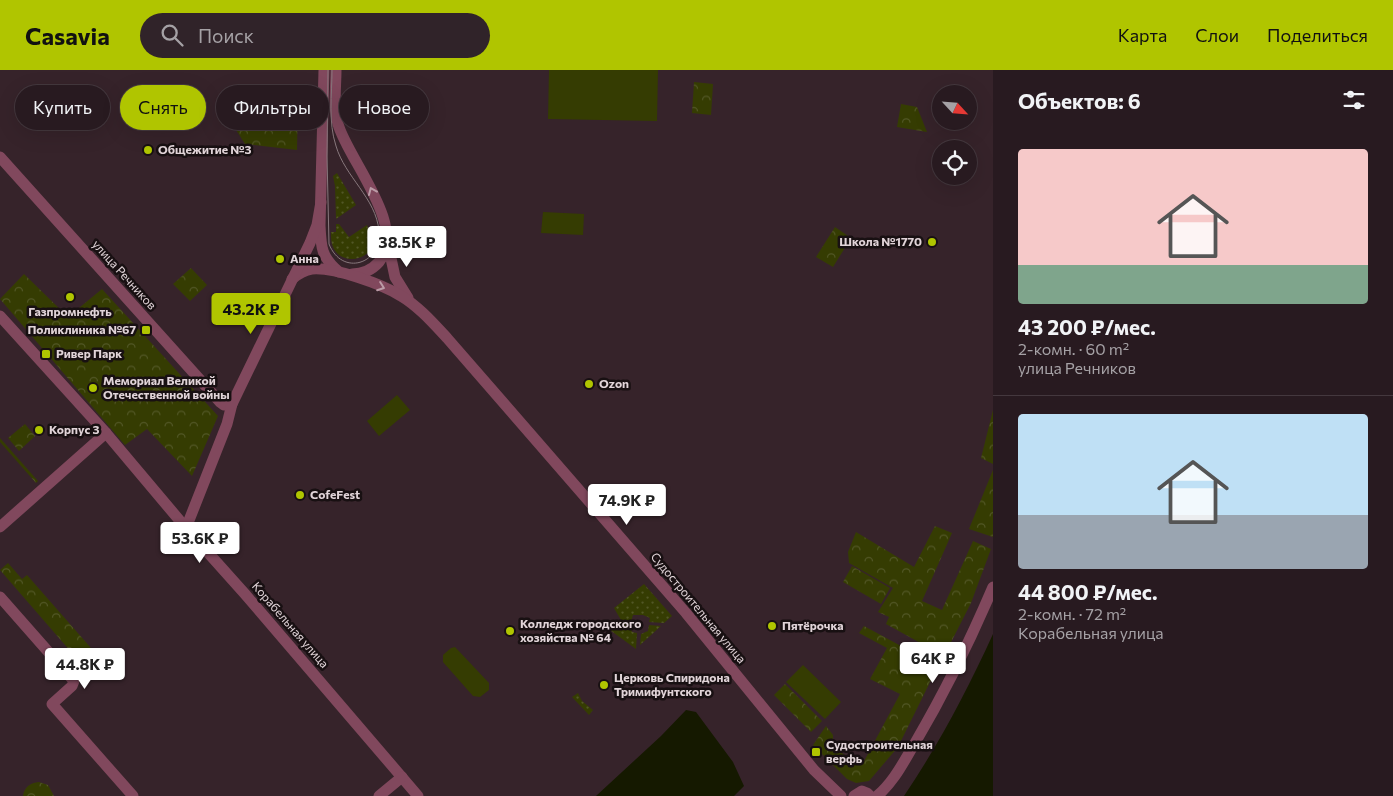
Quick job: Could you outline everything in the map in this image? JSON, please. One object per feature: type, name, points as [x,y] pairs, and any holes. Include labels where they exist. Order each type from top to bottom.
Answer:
[{"type":"street","points":[[324,70],[321,202],[321,248],[324,256],[331,265],[343,273],[392,291],[413,304]]},
{"type":"street","points":[[336,70],[338,125],[372,189],[382,216],[395,277],[413,304]]},
{"type":"street","points":[[323,142],[332,133],[343,136]]},
{"type":"street","name":"улица Речников","points":[[0,157],[220,402],[224,405],[232,404]]},
{"type":"street","points":[[186,528],[227,424],[232,404],[310,243],[317,225],[321,202]]},
{"type":"street","points":[[292,279],[301,272],[311,269],[359,274],[368,272],[377,265],[382,257],[387,237]]},
{"type":"street","name":"Судостроительная улица","points":[[413,304],[447,338],[686,613],[814,770],[841,796]]},
{"type":"street","name":"Корабельная улица","points":[[0,316],[106,433],[418,796]]},
{"type":"street","points":[[0,527],[106,433]]},
{"type":"street","points":[[877,796],[895,775],[933,712],[957,666],[993,587]]},
{"type":"street","points":[[0,597],[74,681],[72,686],[52,704],[133,796]]},
{"type":"street","points":[[379,796],[402,777]]},
{"type":"street","points":[[854,796],[862,791],[870,796]]},
{"type":"green space","points":[[549,70],[658,70],[657,121],[548,119]]},
{"type":"green space","points":[[694,82],[713,84],[711,115],[692,113]]},
{"type":"green space","points":[[901,104],[917,107],[927,132],[897,127]]},
{"type":"green space","points":[[236,130],[297,130],[297,150],[245,144]]},
{"type":"green space","points":[[337,173],[356,205],[336,219],[333,176]]},
{"type":"green space","points":[[543,212],[584,214],[583,235],[541,233]]},
{"type":"green space","points":[[336,224],[339,224],[349,237],[367,225],[369,231],[374,230],[374,240],[371,248],[366,254],[358,258],[342,257],[336,252],[332,243],[331,232],[336,232]]},
{"type":"green space","points":[[835,227],[851,238],[833,267],[816,257]]},
{"type":"green space","points":[[191,268],[207,285],[190,301],[173,284]]},
{"type":"green space","points":[[24,274],[68,317],[102,289],[218,416],[192,476],[147,429],[125,445],[0,299]]},
{"type":"green space","points":[[397,395],[410,410],[379,436],[367,421]]},
{"type":"green space","points":[[993,410],[993,464],[981,458]]},
{"type":"green space","points":[[25,424],[35,436],[19,451],[8,438]]},
{"type":"green space","points":[[0,438],[38,481],[36,483],[0,442]]},
{"type":"green space","points":[[993,470],[993,537],[969,529]]},
{"type":"green space","points":[[935,526],[952,533],[922,601],[942,610],[973,541],[991,549],[971,603],[944,656],[886,624],[889,617],[878,612],[893,588],[849,563],[848,552],[856,532],[914,567]]},
{"type":"green space","points":[[8,563],[22,579],[27,575],[98,656],[85,668],[0,570]]},
{"type":"green space","points":[[852,566],[890,588],[881,604],[843,582]]},
{"type":"green space","points":[[644,584],[672,616],[664,623],[649,622],[650,618],[643,615],[633,615],[630,625],[632,632],[637,633],[636,649],[610,630],[621,620],[614,608]]},
{"type":"green space","points":[[649,625],[661,626],[640,645],[641,634],[648,631]]},
{"type":"green space","points":[[864,626],[938,666],[898,747],[869,781],[856,783],[847,779],[813,745],[826,726],[833,735],[833,748],[862,765],[900,694],[870,679],[887,648],[859,633]]},
{"type":"green space","points":[[455,647],[489,683],[489,690],[480,697],[473,696],[443,662],[443,655]]},
{"type":"green space","points":[[803,665],[841,702],[825,719],[786,682]]},
{"type":"green space","points":[[785,684],[822,721],[811,732],[774,695]]},
{"type":"green space","points":[[578,693],[582,701],[593,710],[589,715],[572,697]]},
{"type":"green space","points":[[39,782],[48,785],[54,796],[23,796],[28,786]]},
{"type":"shaded area","points":[[993,634],[993,796],[904,796],[952,717]]},
{"type":"shaded area","points":[[686,710],[696,712],[733,762],[744,786],[734,796],[596,796],[661,736]]},
{"type":"tram line","points":[[328,70],[329,244],[335,254],[343,261],[351,263],[360,262],[374,252],[378,242],[379,231],[377,219],[372,208],[346,168],[336,146],[331,118],[332,70]]},
{"type":"place","name":"Общежитие №3","points":[[148,150]]},
{"type":"place","name":"Школа №1770","points":[[932,242]]},
{"type":"place","name":"Анна","points":[[280,259]]},
{"type":"place","name":"Газпромнефть","points":[[70,297]]},
{"type":"place","name":"Поликлиника №67","points":[[146,330]]},
{"type":"place","name":"Ривер Парк","points":[[46,354]]},
{"type":"place","name":"Ozon","points":[[589,384]]},
{"type":"place","name":"Мемориал Великой Отечественной войны","points":[[93,388]]},
{"type":"place","name":"Корпус 3","points":[[39,430]]},
{"type":"place","name":"CofeFest","points":[[300,495]]},
{"type":"place","name":"Пятёрочка","points":[[772,626]]},
{"type":"place","name":"Колледж городского хозяйства № 64","points":[[510,631]]},
{"type":"place","name":"Церковь Спиридона Тримифунтского","points":[[604,685]]},
{"type":"place","name":"Судостроительная верфь","points":[[816,752]]}]
